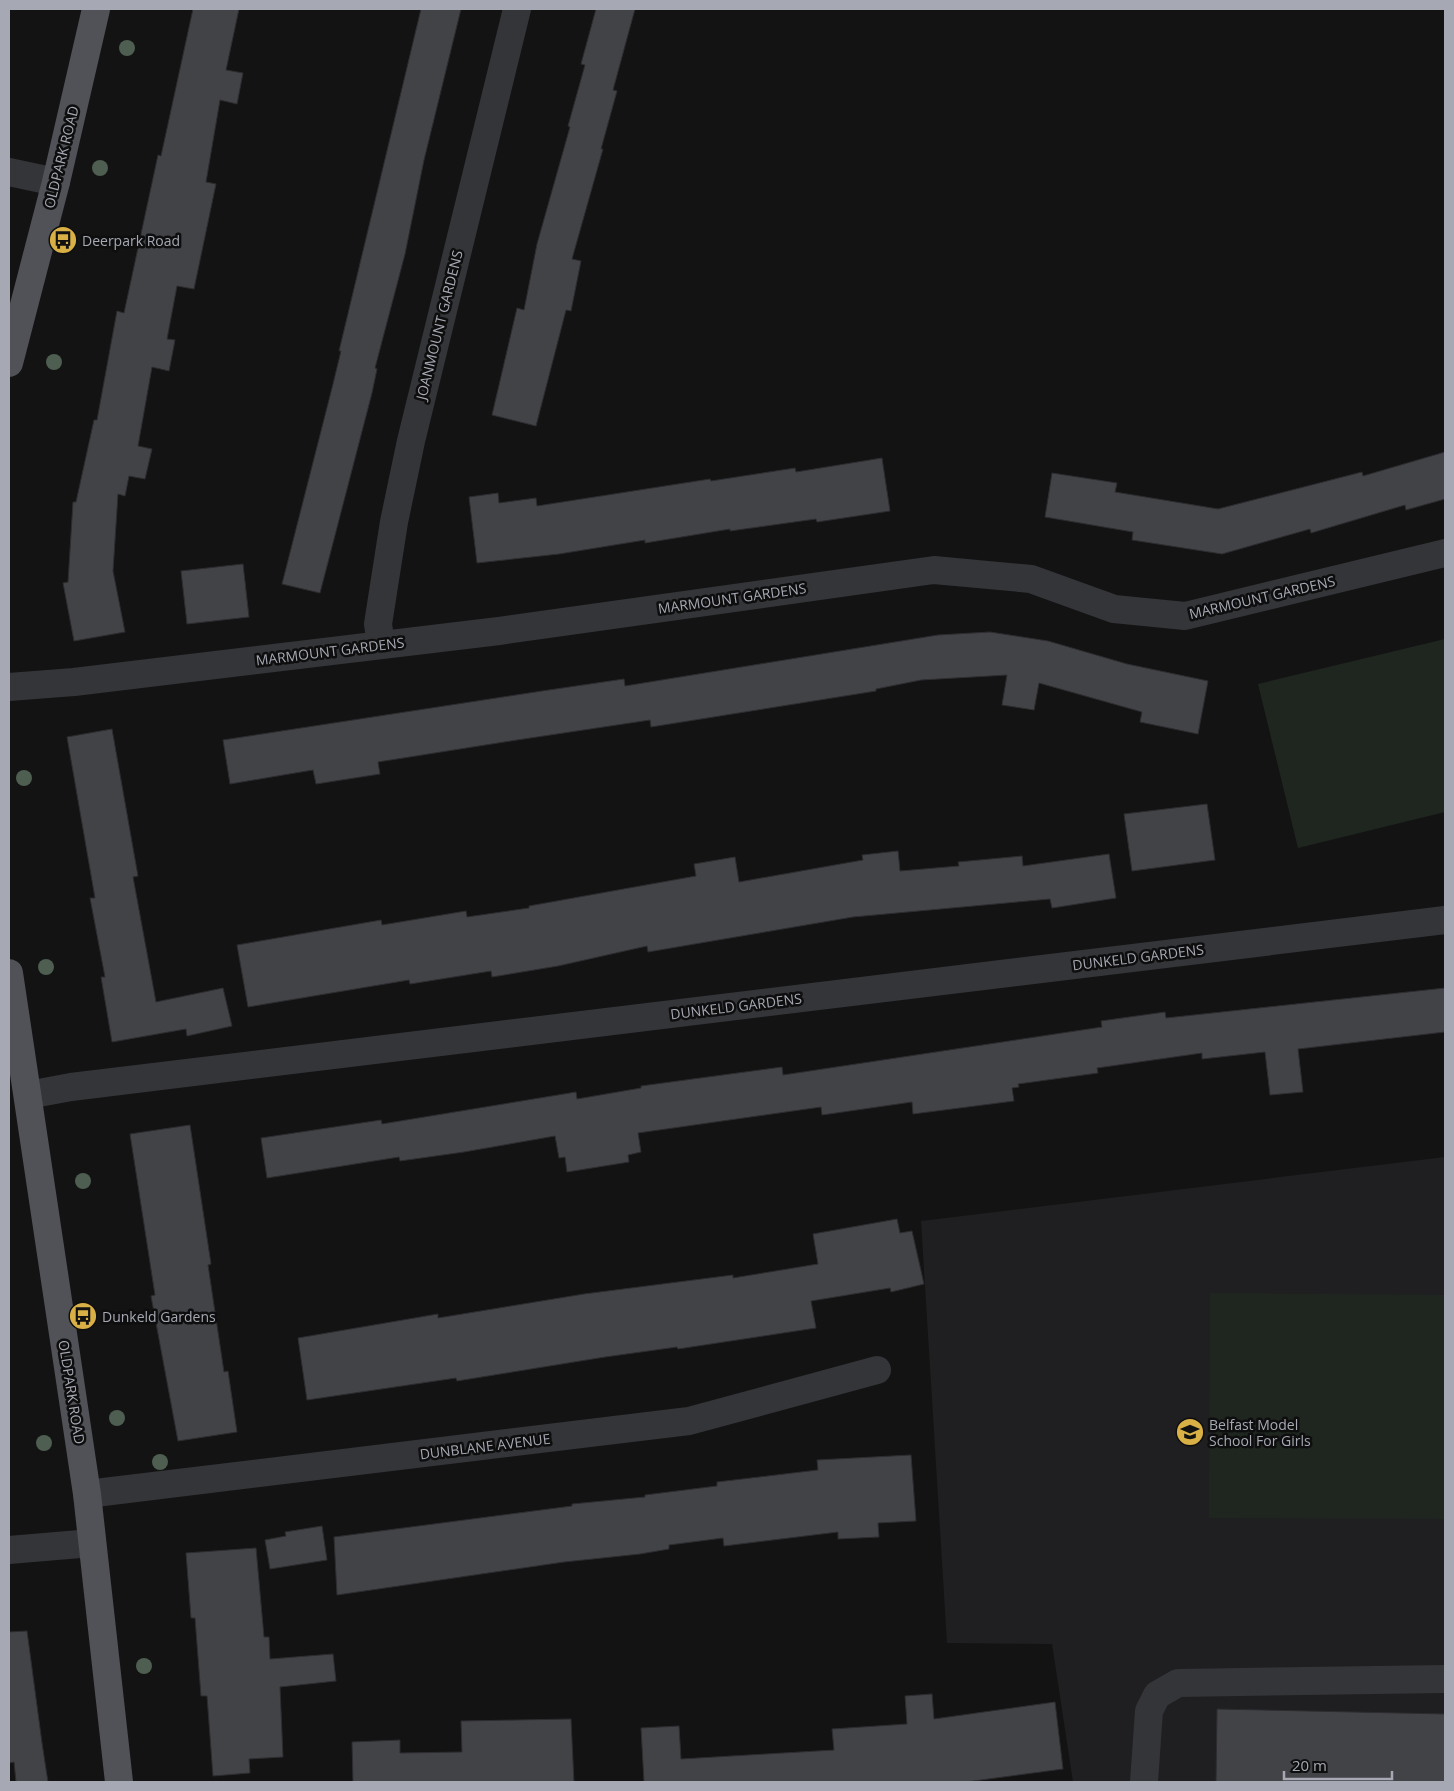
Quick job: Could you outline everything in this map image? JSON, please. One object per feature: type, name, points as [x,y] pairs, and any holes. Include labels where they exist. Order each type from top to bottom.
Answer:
[{"type":"main road","name":"OLDPARK ROAD","points":[[9,363],[56,182],[96,9]]},
{"type":"main road","name":"OLDPARK ROAD","points":[[9,973],[87,1494],[119,1782]]},
{"type":"street","name":"JOANMOUNT GARDENS","points":[[381,644],[378,624],[394,522],[411,441],[517,9]]},
{"type":"street","points":[[9,172],[56,182]]},
{"type":"street","name":"MARMOUNT GARDENS","points":[[9,688],[74,682],[499,631],[934,570],[1032,579],[1114,609],[1184,616],[1445,553]]},
{"type":"street","name":"DUNKELD GARDENS","points":[[28,1095],[80,1086],[1445,920]]},
{"type":"street","name":"DUNBLANE AVENUE","points":[[87,1494],[688,1421],[877,1370]]},
{"type":"street","points":[[9,1550],[92,1543]]},
{"type":"street","points":[[1144,1782],[1149,1712],[1157,1695],[1178,1683],[1445,1679]]},
{"type":"shaded area","points":[[1445,639],[1445,812],[1298,848],[1258,684]]},
{"type":"shaded area","name":"Belfast Model School For Girls","points":[[1445,1157],[1445,1782],[1073,1782],[1052,1644],[947,1643],[921,1221]]},
{"type":"shaded area","points":[[1210,1293],[1445,1295],[1445,1519],[1209,1518]]},
{"type":"building","points":[[193,9],[239,9],[226,70],[243,73],[237,104],[220,100],[206,182],[216,184],[194,289],[177,286],[167,339],[175,340],[169,371],[152,367],[138,446],[152,449],[145,479],[129,476],[125,496],[118,494],[113,571],[125,632],[74,641],[63,583],[68,582],[73,502],[76,502],[94,420],[97,420],[117,311],[124,313],[158,155],[161,156]]},
{"type":"building","points":[[421,9],[461,9],[424,160],[405,254],[375,368],[377,369],[372,393],[320,593],[282,584],[341,351],[339,351]]},
{"type":"building","points":[[596,9],[635,9],[613,90],[617,91],[601,149],[603,149],[572,259],[581,261],[571,311],[566,310],[536,426],[492,415],[517,308],[524,310],[537,244],[570,127],[568,126],[585,65],[581,64]]},
{"type":"building","points":[[1445,452],[1445,499],[1406,510],[1405,505],[1311,533],[1310,529],[1222,554],[1132,540],[1133,532],[1045,517],[1052,473],[1117,483],[1115,492],[1218,509],[1362,472],[1363,476]]},
{"type":"building","points":[[882,458],[890,511],[817,522],[816,519],[730,531],[730,529],[645,543],[645,540],[559,554],[477,563],[469,497],[498,493],[499,503],[536,498],[537,506],[710,479],[711,481],[795,468],[796,472]]},
{"type":"building","points":[[243,564],[249,617],[187,624],[181,571]]},
{"type":"building","points":[[990,632],[1048,641],[1127,664],[1208,681],[1198,734],[1140,722],[1142,712],[1039,683],[1034,710],[1002,705],[1007,675],[921,680],[876,689],[876,691],[651,727],[650,720],[517,740],[378,762],[380,774],[316,784],[313,770],[230,784],[223,740],[624,679],[625,686],[938,635]]},
{"type":"building","points":[[112,729],[138,876],[133,877],[156,1002],[223,988],[232,1026],[187,1036],[186,1029],[112,1042],[101,977],[105,977],[90,898],[95,898],[67,737]]},
{"type":"building","points":[[1207,804],[1215,860],[1132,871],[1124,814]]},
{"type":"building","points":[[898,851],[900,871],[959,866],[958,862],[1022,856],[1023,866],[1109,854],[1116,898],[1052,908],[1050,899],[853,917],[648,952],[647,946],[558,966],[492,977],[491,971],[410,984],[409,980],[248,1007],[237,945],[381,920],[382,925],[466,911],[467,917],[529,908],[529,906],[696,876],[694,864],[735,857],[739,882],[863,860],[862,855]]},
{"type":"building","points":[[1445,988],[1445,1032],[1298,1049],[1303,1092],[1270,1095],[1265,1052],[1202,1059],[1202,1053],[1097,1068],[1098,1073],[1018,1084],[1019,1087],[1012,1088],[1014,1101],[913,1114],[912,1102],[822,1115],[821,1107],[638,1133],[641,1152],[628,1155],[629,1162],[567,1172],[565,1157],[559,1158],[555,1136],[464,1152],[400,1161],[399,1157],[267,1178],[261,1138],[381,1120],[382,1124],[576,1092],[577,1099],[641,1088],[641,1086],[782,1067],[783,1075],[1102,1027],[1101,1021],[1165,1012],[1166,1018]]},
{"type":"building","points":[[190,1125],[211,1264],[208,1265],[224,1372],[228,1371],[237,1432],[178,1441],[151,1296],[155,1295],[130,1134]]},
{"type":"building","points":[[897,1219],[900,1233],[912,1231],[924,1284],[891,1292],[890,1288],[811,1301],[816,1328],[678,1349],[677,1347],[605,1357],[457,1381],[456,1378],[307,1400],[298,1338],[438,1314],[438,1318],[584,1294],[733,1275],[733,1278],[818,1264],[813,1234]]},
{"type":"building","points":[[911,1455],[916,1521],[878,1523],[879,1537],[838,1539],[838,1532],[724,1546],[723,1538],[669,1545],[669,1549],[640,1554],[564,1562],[337,1595],[334,1537],[572,1506],[572,1504],[645,1497],[645,1495],[717,1486],[717,1482],[818,1470],[817,1460]]},
{"type":"building","points":[[322,1526],[327,1560],[270,1569],[265,1540],[286,1536],[285,1532]]},
{"type":"building","points":[[256,1548],[264,1637],[269,1637],[270,1659],[333,1654],[336,1681],[280,1687],[283,1757],[249,1759],[250,1773],[213,1776],[207,1696],[201,1696],[195,1618],[191,1618],[186,1553]]},
{"type":"building","points":[[27,1631],[48,1782],[16,1782],[14,1762],[9,1763],[9,1632]]},
{"type":"building","points":[[932,1694],[934,1719],[1055,1702],[1063,1769],[966,1782],[644,1782],[641,1728],[679,1726],[681,1759],[834,1750],[832,1729],[907,1724],[905,1696]]},
{"type":"building","points":[[1217,1709],[1445,1714],[1445,1782],[1216,1782]]},
{"type":"building","points":[[571,1719],[574,1782],[353,1782],[352,1742],[400,1740],[400,1753],[462,1752],[461,1721]]},
{"type":"place","name":"Deerpark Road","points":[[63,240]]},
{"type":"place","name":"Dunkeld Gardens","points":[[83,1316]]},
{"type":"place","name":"Belfast Model School For Girls","points":[[1190,1432]]}]
